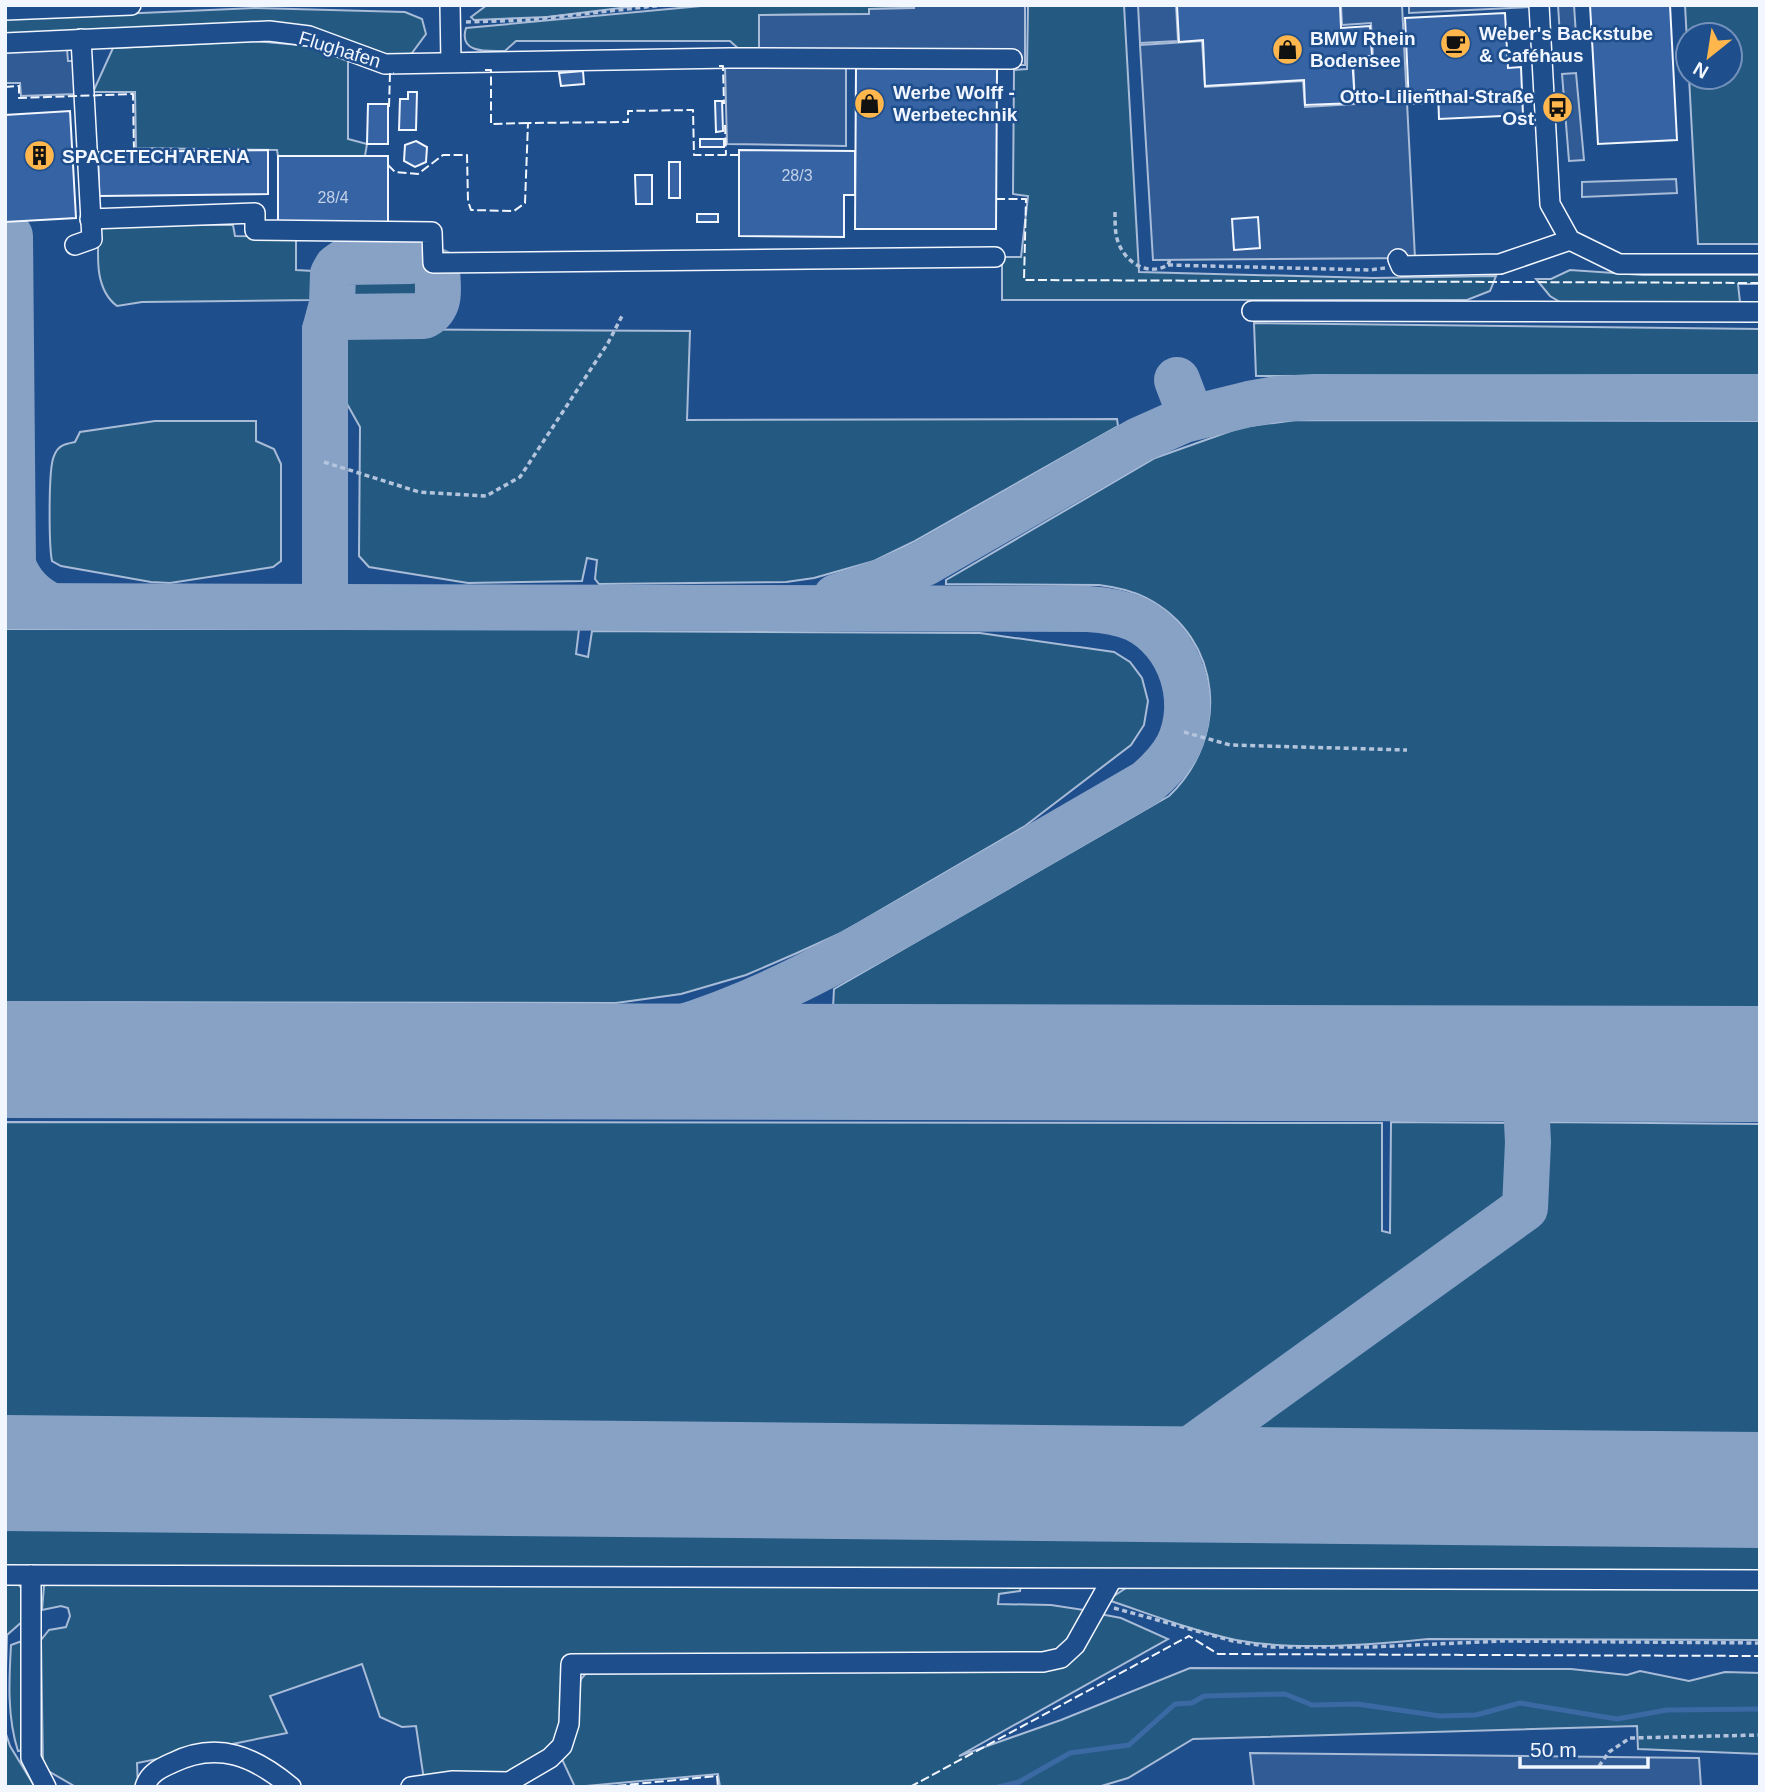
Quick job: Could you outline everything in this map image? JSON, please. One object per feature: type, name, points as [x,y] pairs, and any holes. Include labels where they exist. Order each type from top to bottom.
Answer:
[{"type":"street","points":[[5,10],[131,5]]},
{"type":"street","points":[[1539,5],[1550,204],[1570,240],[1619,264],[1760,264]]},
{"type":"street","points":[[450,14],[451,62]]},
{"type":"street","name":"Flughafen","points":[[5,43],[269,31],[309,36],[385,64],[759,57],[1012,60]]},
{"type":"street","points":[[75,245],[92,239],[80,75],[81,39]]},
{"type":"street","points":[[90,219],[255,213],[255,230],[432,232],[433,263],[995,257]]},
{"type":"street","points":[[1399,262],[1500,264],[1570,240]]},
{"type":"street","points":[[1252,311],[1760,312]]},
{"type":"street","points":[[5,1575],[1760,1580]]},
{"type":"street","points":[[31,1575],[31,1758],[46,1787]]},
{"type":"street","points":[[411,1787],[453,1781],[509,1782],[550,1758],[562,1746],[569,1724],[572,1664],[1043,1662],[1061,1658],[1075,1645],[1112,1579]]},
{"type":"street","points":[[145,1787],[156,1770],[183,1757],[212,1752],[234,1753],[258,1762],[291,1787]]},
{"type":"path","points":[[450,14],[528,20],[663,5]]},
{"type":"path","points":[[1115,212],[1116,236],[1125,257],[1146,270],[1159,270],[1169,262],[1370,270],[1399,262]]},
{"type":"path","points":[[324,462],[419,492],[486,495],[520,477],[608,343],[623,314]]},
{"type":"path","points":[[1184,732],[1230,746],[1407,750]]},
{"type":"path","points":[[1099,1603],[1233,1641],[1272,1647],[1372,1647],[1502,1641],[1760,1643]]},
{"type":"path","points":[[1599,1766],[1609,1752],[1630,1738],[1760,1735]]},
{"type":"shaded area","points":[[487,5],[645,5],[547,17],[474,20],[471,17]]},
{"type":"shaded area","points":[[712,5],[914,5],[914,8],[870,9],[869,14],[759,15],[759,51],[741,51],[730,41],[516,41],[505,51],[491,51],[470,47],[465,36],[466,28]]},
{"type":"shaded area","points":[[914,5],[1025,5],[1025,65],[846,65],[846,146],[727,144],[725,67],[759,66],[759,15],[869,14],[869,9],[914,8]]},
{"type":"shaded area","points":[[1028,5],[1124,5],[1139,272],[1373,278],[1496,276],[1490,291],[1467,300],[1002,300],[1002,257],[1021,257],[1028,196],[1013,194],[1014,70],[1027,69]]},
{"type":"shaded area","points":[[1138,5],[1176,5],[1178,41],[1140,43]]},
{"type":"shaded area","points":[[1341,5],[1402,5],[1415,258],[1153,260],[1140,45],[1202,41],[1205,87],[1303,81],[1305,107],[1355,104],[1353,58],[1373,57],[1371,23],[1342,25]]},
{"type":"shaded area","points":[[1409,5],[1531,5],[1531,7],[1409,13]]},
{"type":"shaded area","points":[[1558,5],[1574,5],[1576,35],[1560,36]]},
{"type":"shaded area","points":[[1685,5],[1760,5],[1760,244],[1698,244],[1690,91],[1744,91],[1744,21],[1686,21]]},
{"type":"shaded area","points":[[255,8],[405,12],[422,19],[426,34],[412,53],[399,59],[306,29],[5,35],[5,19]]},
{"type":"shaded area","points":[[254,41],[311,46],[348,60],[348,139],[367,144],[365,156],[278,156],[277,150],[136,148],[135,92],[93,92],[113,48]]},
{"type":"shaded area","points":[[67,49],[68,61],[76,61],[77,94],[21,96],[20,83],[5,83],[5,52]]},
{"type":"shaded area","points":[[1576,73],[1584,160],[1569,161],[1562,74]]},
{"type":"shaded area","points":[[1676,179],[1677,193],[1582,197],[1582,182]]},
{"type":"shaded area","points":[[99,224],[233,225],[235,236],[296,237],[296,270],[314,271],[322,276],[323,289],[311,300],[142,302],[117,306],[109,298],[100,280]]},
{"type":"shaded area","points":[[1570,270],[1643,275],[1760,275],[1760,284],[1738,284],[1740,302],[1560,302],[1550,296],[1536,279],[1551,279]]},
{"type":"shaded area","points":[[353,271],[433,273],[431,298],[423,305],[352,304],[345,292],[345,278]]},
{"type":"shaded area","points":[[1254,323],[1760,329],[1760,375],[1256,376]]},
{"type":"shaded area","points":[[342,329],[690,331],[687,420],[1117,419],[1118,426],[913,542],[874,561],[814,578],[786,582],[599,584],[595,579],[597,560],[587,558],[582,581],[468,583],[369,567],[359,556],[360,427],[342,395]]},
{"type":"shaded area","points":[[1296,420],[1760,421],[1760,1008],[833,1008],[834,989],[1169,796],[1189,772],[1202,746],[1209,718],[1210,690],[1204,663],[1191,638],[1172,616],[1146,598],[1123,589],[1099,585],[946,584],[946,580],[1155,458],[1242,427]]},
{"type":"shaded area","points":[[155,421],[256,421],[256,441],[274,449],[281,464],[281,561],[273,567],[170,583],[61,566],[52,561],[50,491],[52,463],[58,449],[75,442],[80,432]]},
{"type":"shaded area","points":[[5,629],[579,629],[576,654],[588,657],[592,631],[980,633],[1114,652],[1130,662],[1142,678],[1148,701],[1144,725],[1131,745],[1025,826],[841,933],[746,975],[681,994],[616,1003],[5,1002]]},
{"type":"shaded area","points":[[5,1122],[1382,1123],[1382,1231],[1390,1233],[1391,1122],[1523,1123],[1529,1168],[1542,1167],[1543,1122],[1760,1124],[1760,1574],[5,1571]]},
{"type":"shaded area","points":[[48,1582],[1021,1584],[1020,1591],[999,1594],[998,1604],[1051,1605],[1084,1610],[1073,1642],[1055,1654],[567,1657],[557,1746],[517,1773],[424,1780],[416,1726],[402,1727],[380,1717],[362,1664],[270,1696],[287,1733],[137,1763],[138,1787],[76,1787],[43,1768],[41,1640],[49,1630],[66,1627],[70,1616],[68,1608],[61,1606],[42,1610],[44,1586]]},
{"type":"shaded area","points":[[5,1584],[18,1584],[24,1591],[24,1620],[7,1635],[5,1704]]},
{"type":"shaded area","points":[[1132,1584],[1760,1585],[1760,1640],[1428,1639],[1332,1646],[1259,1643],[1204,1632],[1108,1600]]},
{"type":"shaded area","points":[[1100,1614],[1121,1618],[1168,1639],[959,1756],[1061,1720],[1190,1668],[1571,1669],[1627,1675],[1640,1671],[1689,1681],[1725,1672],[1760,1673],[1760,1754],[1638,1749],[1637,1726],[1193,1739],[1128,1778],[1098,1787],[720,1787],[718,1774],[575,1787],[560,1755],[581,1679],[588,1671],[1040,1669]]},
{"type":"shaded area","points":[[22,1641],[24,1750],[18,1751],[10,1712],[10,1672],[11,1645]]},
{"type":"shaded area","points":[[5,1731],[10,1746],[35,1787],[5,1787]]},
{"type":"shaded area","points":[[1250,1753],[1699,1758],[1701,1787],[1254,1787]]},
{"type":"building","name":"BMW Rhein Bodensee","points":[[1177,5],[1340,5],[1341,28],[1370,26],[1372,56],[1352,57],[1355,103],[1305,105],[1304,80],[1205,86],[1203,40],[1179,42]]},
{"type":"building","points":[[1590,5],[1670,5],[1677,140],[1598,144]]},
{"type":"building","name":"Weber's Backstube & Caféhaus","points":[[1505,13],[1508,68],[1521,67],[1523,115],[1439,119],[1438,90],[1428,90],[1429,103],[1409,104],[1405,18]]},
{"type":"building","points":[[856,68],[997,69],[996,229],[855,229]]},
{"type":"building","points":[[583,71],[584,84],[561,86],[559,73]]},
{"type":"building","points":[[408,92],[417,92],[416,130],[399,130],[400,99],[408,99]]},
{"type":"building","points":[[715,101],[722,101],[723,131],[716,132]]},
{"type":"building","points":[[368,104],[388,104],[388,144],[367,144]]},
{"type":"building","name":"SPACETECH ARENA","points":[[70,111],[76,218],[5,222],[5,115]]},
{"type":"building","points":[[700,139],[724,139],[724,147],[700,147]]},
{"type":"building","points":[[416,141],[427,147],[426,162],[415,167],[404,161],[405,145]]},
{"type":"building","points":[[268,150],[268,194],[99,196],[98,152]]},
{"type":"building","points":[[739,150],[855,151],[855,195],[844,195],[844,237],[739,236]]},
{"type":"building","points":[[278,156],[388,156],[388,222],[278,222]]},
{"type":"building","points":[[669,162],[680,162],[680,198],[669,198]]},
{"type":"building","points":[[635,175],[652,175],[652,204],[636,204]]},
{"type":"building","points":[[697,214],[718,214],[718,222],[697,222]]},
{"type":"building","points":[[1258,217],[1260,248],[1234,250],[1232,219]]},
{"type":"waterway","points":[[998,1787],[1019,1782],[1070,1753],[1129,1745],[1175,1704],[1192,1703],[1204,1696],[1285,1694],[1312,1705],[1357,1704],[1440,1716],[1476,1715],[1520,1703],[1617,1719],[1667,1710],[1760,1709]]},
{"type":"taxiway","points":[[10,236],[13,565],[28,589],[51,606]]},
{"type":"taxiway","points":[[325,606],[325,330],[332,304],[333,274],[344,262],[410,261]]},
{"type":"taxiway","points":[[325,330],[334,319],[341,317],[424,316],[436,302],[437,271]]},
{"type":"taxiway","points":[[1177,380],[1188,409],[1198,415]]},
{"type":"taxiway","points":[[836,597],[884,581],[925,563],[1139,440],[1184,420],[1249,404],[1315,397],[1760,398]]},
{"type":"taxiway","points":[[5,606],[1088,609],[1136,619],[1152,629],[1175,657],[1186,692],[1184,729],[1171,757],[1146,783],[863,946],[769,994],[704,1020],[625,1042],[487,1061]]},
{"type":"taxiway","points":[[1142,1484],[1525,1208],[1528,1142],[1524,1063]]},
{"type":"runway","points":[[5,1060],[1760,1064]]},
{"type":"runway","points":[[5,1473],[1760,1490]]},
{"type":"fence","points":[[719,66],[723,66],[724,104]]},
{"type":"fence","points":[[485,70],[491,70],[491,124],[528,123]]},
{"type":"fence","points":[[389,107],[390,73],[394,73]]},
{"type":"fence","points":[[5,87],[19,86],[19,98],[133,94],[134,151]]},
{"type":"fence","points":[[388,165],[395,172],[418,174],[443,155],[467,155],[468,201],[471,210],[514,211],[525,203],[528,123],[628,122],[628,111],[693,110],[694,155],[739,155]]},
{"type":"fence","points":[[725,125],[726,155]]},
{"type":"fence","points":[[996,199],[1026,199],[1024,280],[1760,283]]},
{"type":"fence","points":[[910,1787],[1189,1636],[1218,1654],[1760,1656]]},
{"type":"fence","points":[[605,1787],[717,1776],[718,1787]]},
{"type":"place","name":"Weber's Backstube & Caféhaus","points":[[1456,44]]},
{"type":"place","name":"BMW Rhein Bodensee","points":[[1287,49]]},
{"type":"place","name":"Werbe Wolff - Werbetechnik","points":[[870,103]]},
{"type":"place","name":"Otto-Lilienthal-Straße Ost","points":[[1557,107]]},
{"type":"place","name":"SPACETECH ARENA","points":[[39,156]]}]
